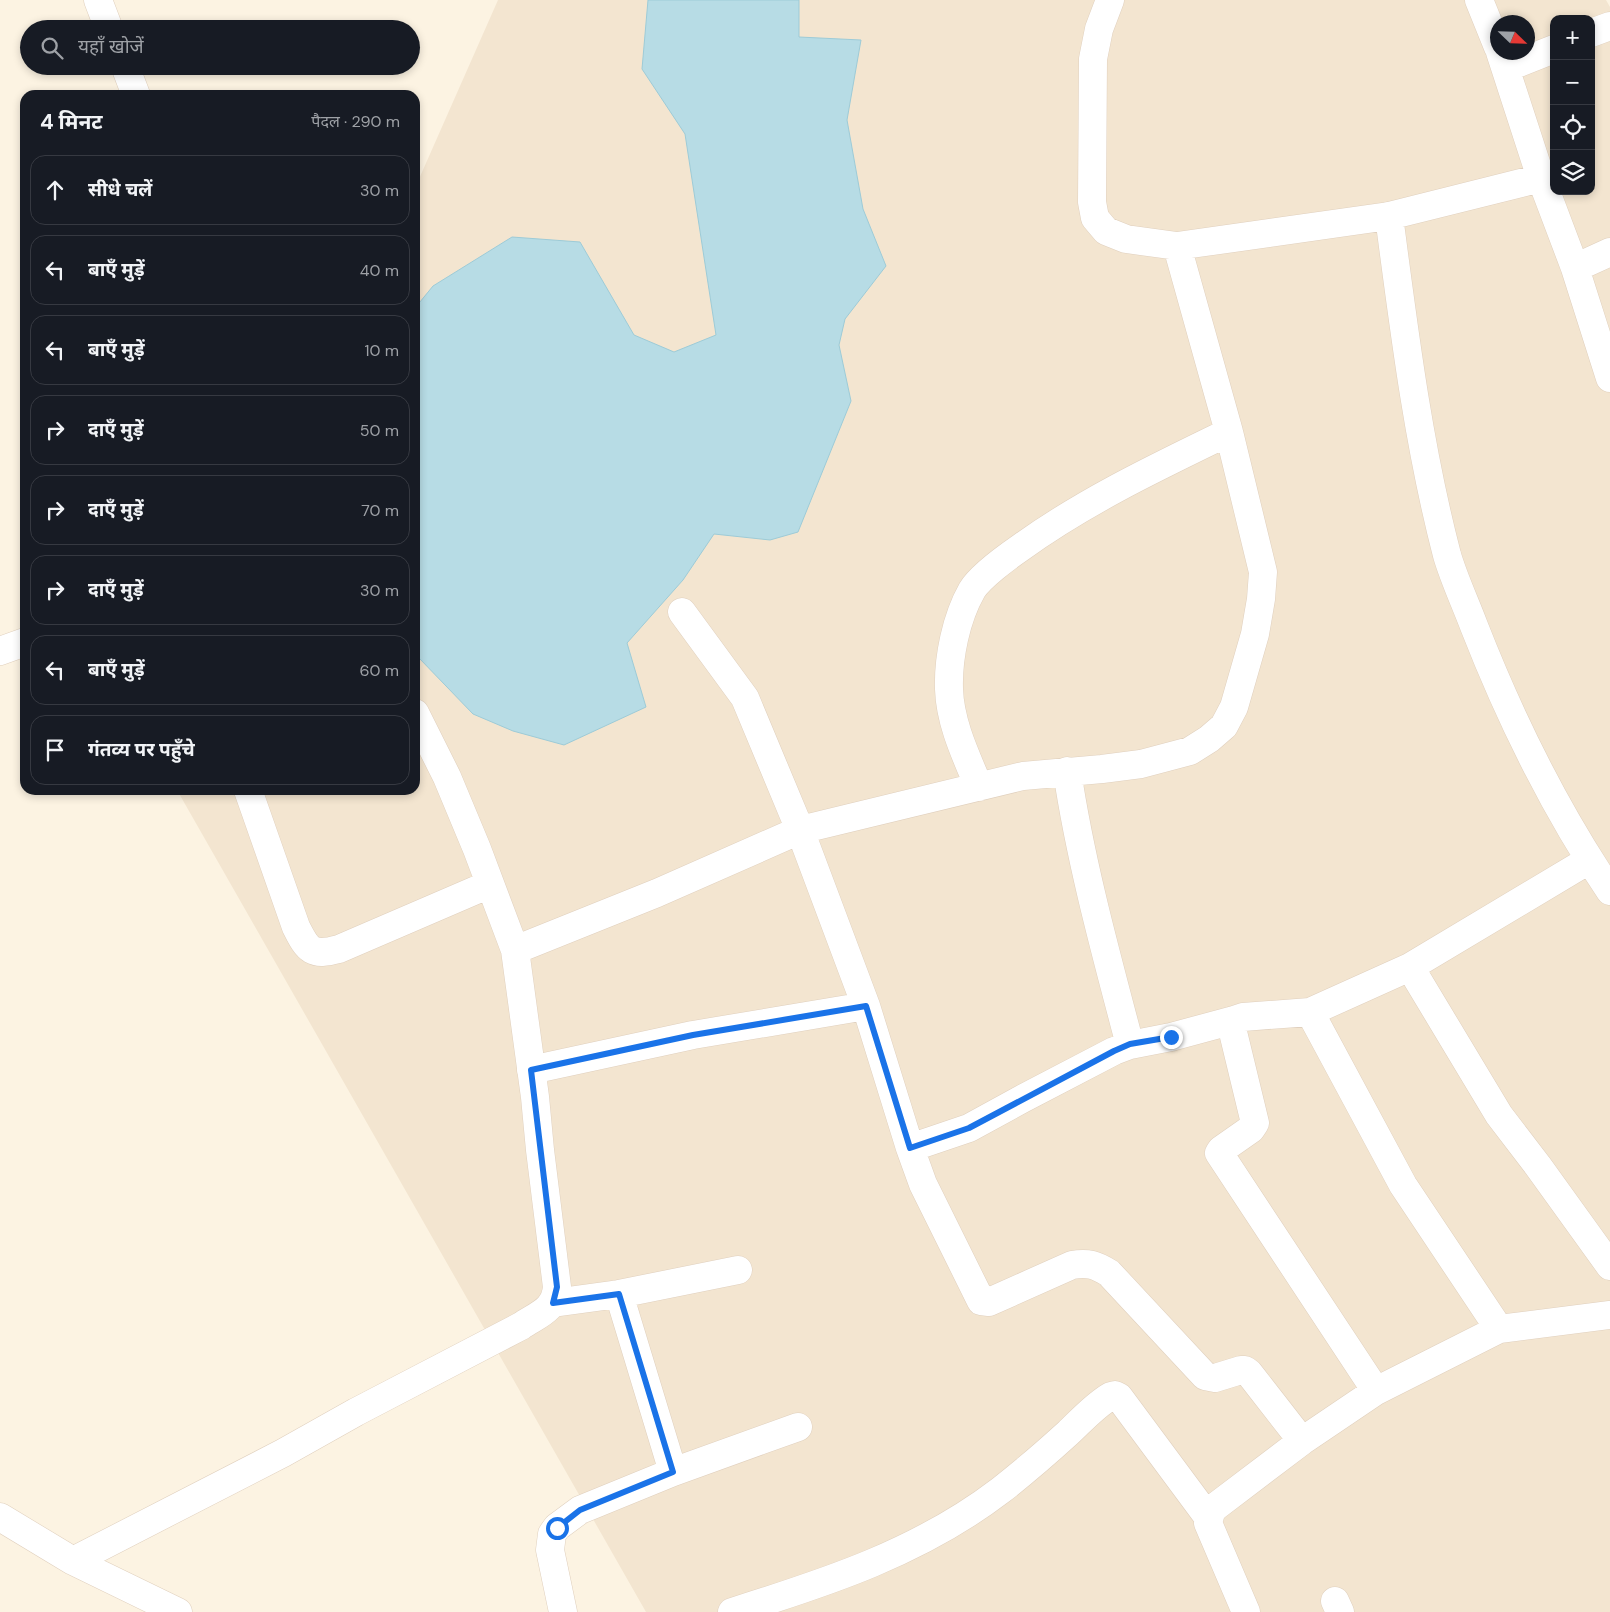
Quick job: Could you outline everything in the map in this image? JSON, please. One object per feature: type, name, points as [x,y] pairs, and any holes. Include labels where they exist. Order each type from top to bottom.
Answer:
[{"type":"street","points":[[98,0],[106,20]]},
{"type":"street","points":[[1110,0],[1099,29],[1093,59],[1092,202],[1095,218],[1106,231],[1126,239],[1177,246],[1389,216],[1541,178]]},
{"type":"street","points":[[1479,0],[1490,28]]},
{"type":"street","points":[[1595,32],[1610,26]]},
{"type":"street","points":[[1535,52],[1550,50]]},
{"type":"street","points":[[1502,60],[1541,178],[1575,268],[1610,378]]},
{"type":"street","points":[[128,75],[134,90]]},
{"type":"street","points":[[1389,216],[1419,423],[1448,557],[1494,677],[1556,805],[1610,891]]},
{"type":"street","points":[[514,950],[656,893],[800,830],[1023,776],[1141,764],[1190,751],[1209,739],[1224,726],[1234,707],[1256,634],[1263,572],[1229,432],[1177,246]]},
{"type":"street","points":[[1575,268],[1610,252]]},
{"type":"street","points":[[979,787],[956,731],[949,690],[954,634],[972,589],[1000,562],[1040,533],[1107,492],[1229,432]]},
{"type":"street","points":[[682,612],[745,698],[800,830],[866,1006],[923,1184],[981,1301],[989,1302],[1072,1265],[1084,1263],[1096,1265],[1121,1285],[1206,1376],[1216,1378],[1241,1370],[1249,1373],[1302,1441]]},
{"type":"street","points":[[0,651],[20,644]]},
{"type":"street","points":[[420,723],[447,777],[514,950],[531,1070],[557,1287],[553,1303]]},
{"type":"street","points":[[1067,771],[1075,823],[1097,919],[1130,1044]]},
{"type":"street","points":[[250,795],[296,928],[304,943],[312,951],[323,953],[339,949],[490,884]]},
{"type":"street","points":[[910,1148],[969,1128],[1080,1068],[1130,1044],[1171,1037],[1243,1017],[1310,1012],[1410,967],[1590,860]]},
{"type":"street","points":[[1410,967],[1499,1114],[1610,1266]]},
{"type":"street","points":[[531,1070],[693,1035],[866,1006]]},
{"type":"street","points":[[1310,1012],[1403,1186],[1499,1329]]},
{"type":"street","points":[[1234,1020],[1232,1028],[1255,1123],[1251,1129],[1220,1150],[1219,1153],[1376,1391]]},
{"type":"street","points":[[73,1561],[283,1453],[356,1412],[521,1326],[553,1303],[619,1294],[738,1270]]},
{"type":"street","points":[[619,1294],[673,1472]]},
{"type":"street","points":[[1246,1612],[1208,1524],[1208,1517],[1215,1507],[1302,1441],[1376,1391],[1499,1329],[1610,1316]]},
{"type":"street","points":[[732,1612],[860,1570],[906,1549],[956,1522],[1000,1490],[1114,1395],[1118,1397],[1208,1517]]},
{"type":"street","points":[[563,1612],[550,1550],[552,1534],[557,1528],[580,1510],[673,1472],[798,1427]]},
{"type":"street","points":[[0,1517],[73,1561],[178,1612]]},
{"type":"shaded area","points":[[498,0],[1606,0],[1610,7],[1610,1612],[646,1612],[180,795],[420,795],[420,177]]},
{"type":"water","points":[[648,0],[799,0],[799,37],[861,40],[847,120],[863,209],[886,266],[845,319],[839,345],[851,401],[798,532],[770,540],[714,534],[683,580],[627,643],[646,707],[564,745],[513,731],[473,714],[420,659],[420,302],[433,286],[512,237],[580,242],[634,335],[674,352],[716,335],[685,134],[642,69]]},
{"type":"route","points":[[557,1528],[580,1510],[673,1472],[619,1294],[553,1303],[557,1287],[531,1070],[693,1035],[866,1006],[910,1148],[969,1128],[1130,1044],[1171,1037]]}]
